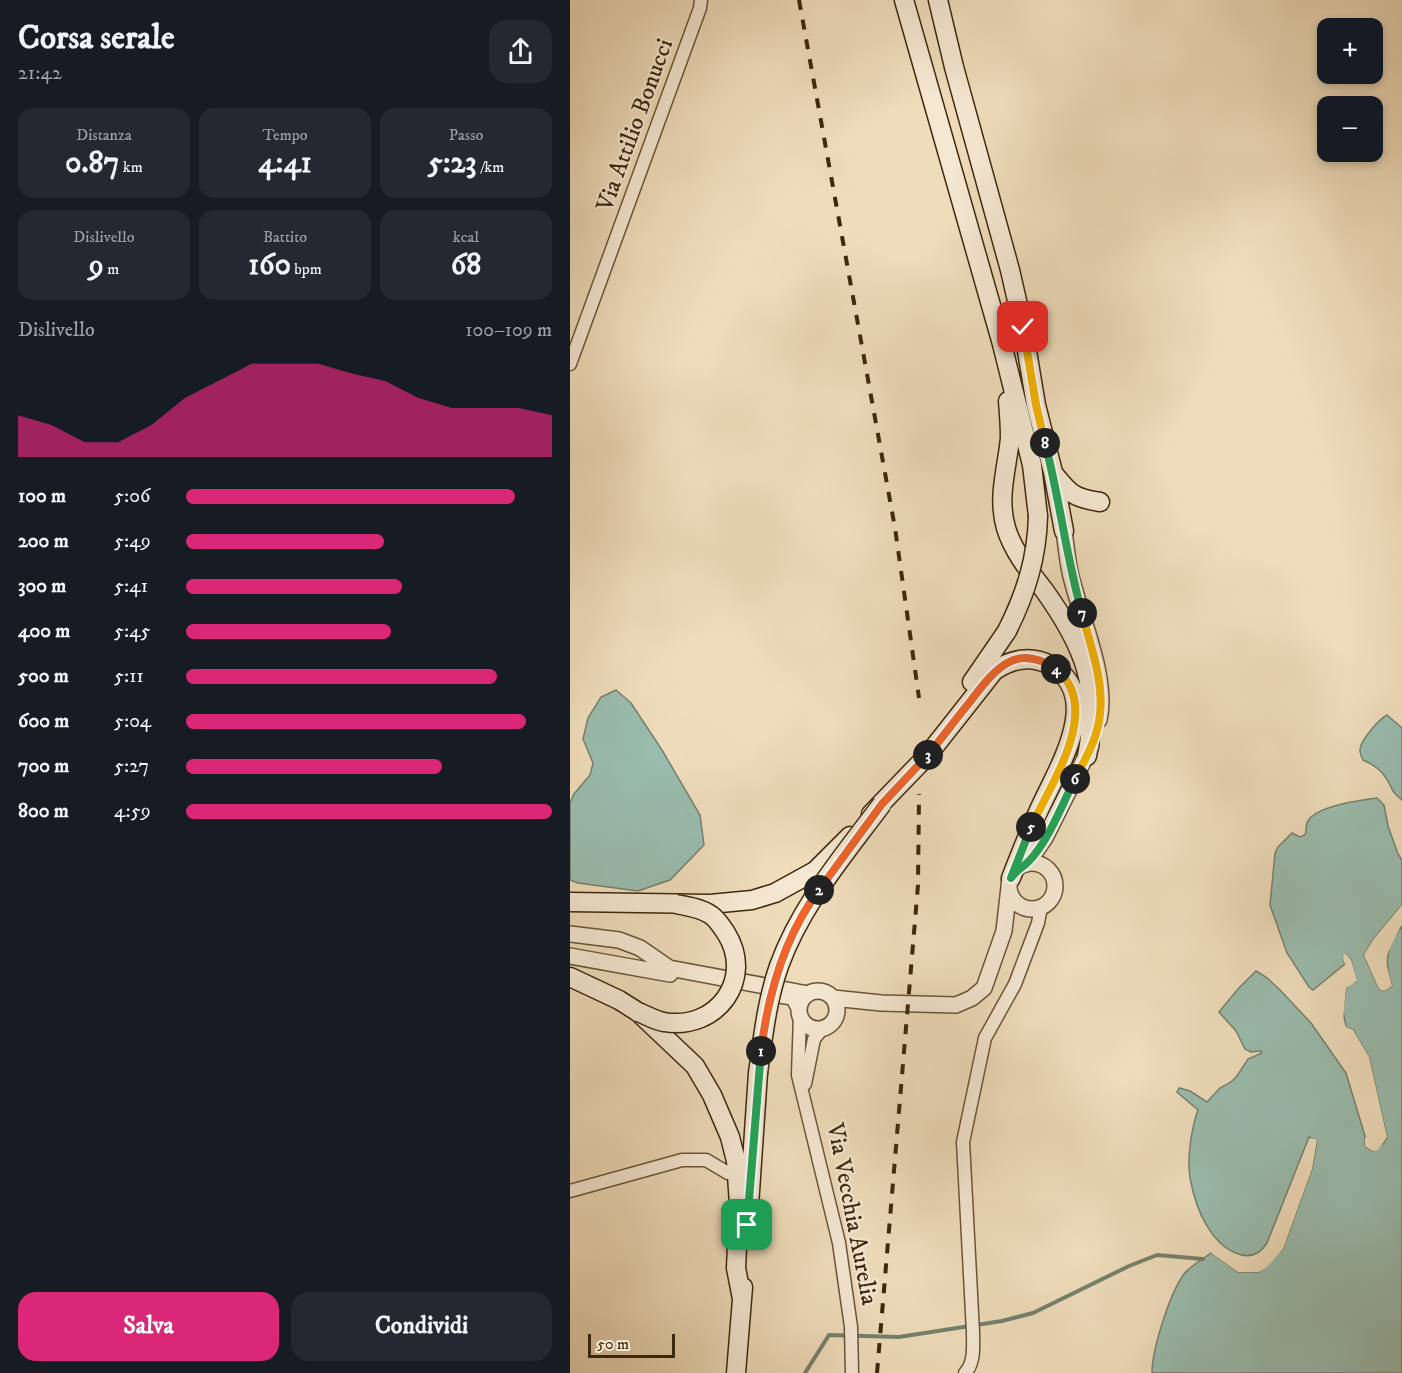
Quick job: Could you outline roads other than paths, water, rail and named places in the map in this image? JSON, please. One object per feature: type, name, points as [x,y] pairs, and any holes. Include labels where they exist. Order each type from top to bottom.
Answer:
[{"type":"main road","points":[[736,1373],[758,1073],[770,997],[780,965],[792,936],[815,894],[1007,631],[1029,581],[1035,557],[1038,516],[1032,465],[1007,363],[904,0]]},
{"type":"main road","points":[[938,0],[954,67],[1010,270],[1023,327],[1036,405],[1053,472],[1064,531]]},
{"type":"main road","points":[[1007,363],[1006,389],[1010,438],[1002,487],[1002,508],[1006,528],[1017,553],[1060,613],[1077,643],[1085,665],[1093,712],[1087,756]]},
{"type":"main road","points":[[1053,472],[1069,493],[1080,499],[1101,502]]},
{"type":"main road","points":[[570,902],[710,904],[752,900],[775,892],[815,871],[927,756],[994,671],[1005,663],[1027,659],[1048,664],[1062,674],[1073,692],[1076,705],[1074,729],[1061,765],[1040,808],[1010,883]]},
{"type":"main road","points":[[570,977],[619,1000],[638,1012],[663,1022],[683,1022],[702,1018],[715,1010],[734,986],[737,967],[730,939],[712,915],[676,904]]},
{"type":"main road","points":[[638,1012],[694,1066],[712,1095],[730,1137],[736,1161],[739,1204],[736,1268],[742,1299]]},
{"type":"street","name":"Via Attilio Bonucci","points":[[570,364],[701,0]]},
{"type":"street","points":[[570,933],[619,940],[640,948],[669,968],[808,994],[818,991],[833,998],[881,1003],[956,1005],[972,998],[984,988],[1004,931],[1010,883],[1015,872],[1027,864],[1044,838],[1087,756],[1096,735],[1101,714],[1100,686],[1095,661],[1070,571],[1064,531]]},
{"type":"street","points":[[1004,931],[1036,908],[1047,904],[1054,891],[1055,884],[1049,871],[1044,838]]},
{"type":"street","points":[[1027,864],[1042,866],[1049,871]]},
{"type":"street","points":[[1010,883],[1014,900],[1018,904],[1036,908]]},
{"type":"street","points":[[968,1371],[973,1354],[973,1332],[963,1142],[985,1038],[1015,984],[1038,923],[1036,908]]},
{"type":"street","points":[[570,956],[793,997],[802,1020],[811,1027],[823,1028],[833,1021],[837,1010],[833,998]]},
{"type":"street","points":[[800,1012],[801,1003],[808,994]]},
{"type":"street","points":[[836,1016],[881,1003]]},
{"type":"street","name":"Via Vecchia Aurelia","points":[[800,1012],[798,1075],[806,1100],[839,1243],[851,1327],[852,1373]]},
{"type":"street","name":"Via Vecchia Aurelia","points":[[806,1100],[805,1084],[809,1056],[814,1039],[823,1028]]},
{"type":"street","points":[[570,1191],[682,1160],[706,1160],[728,1173]]},
{"type":"waterway","points":[[805,1373],[829,1335],[899,1337],[1002,1321],[1033,1313],[1129,1266],[1157,1255],[1203,1259]]},
{"type":"railway","points":[[799,0],[895,528],[919,698]]},
{"type":"railway","points":[[877,1373],[918,885],[919,794]]}]
